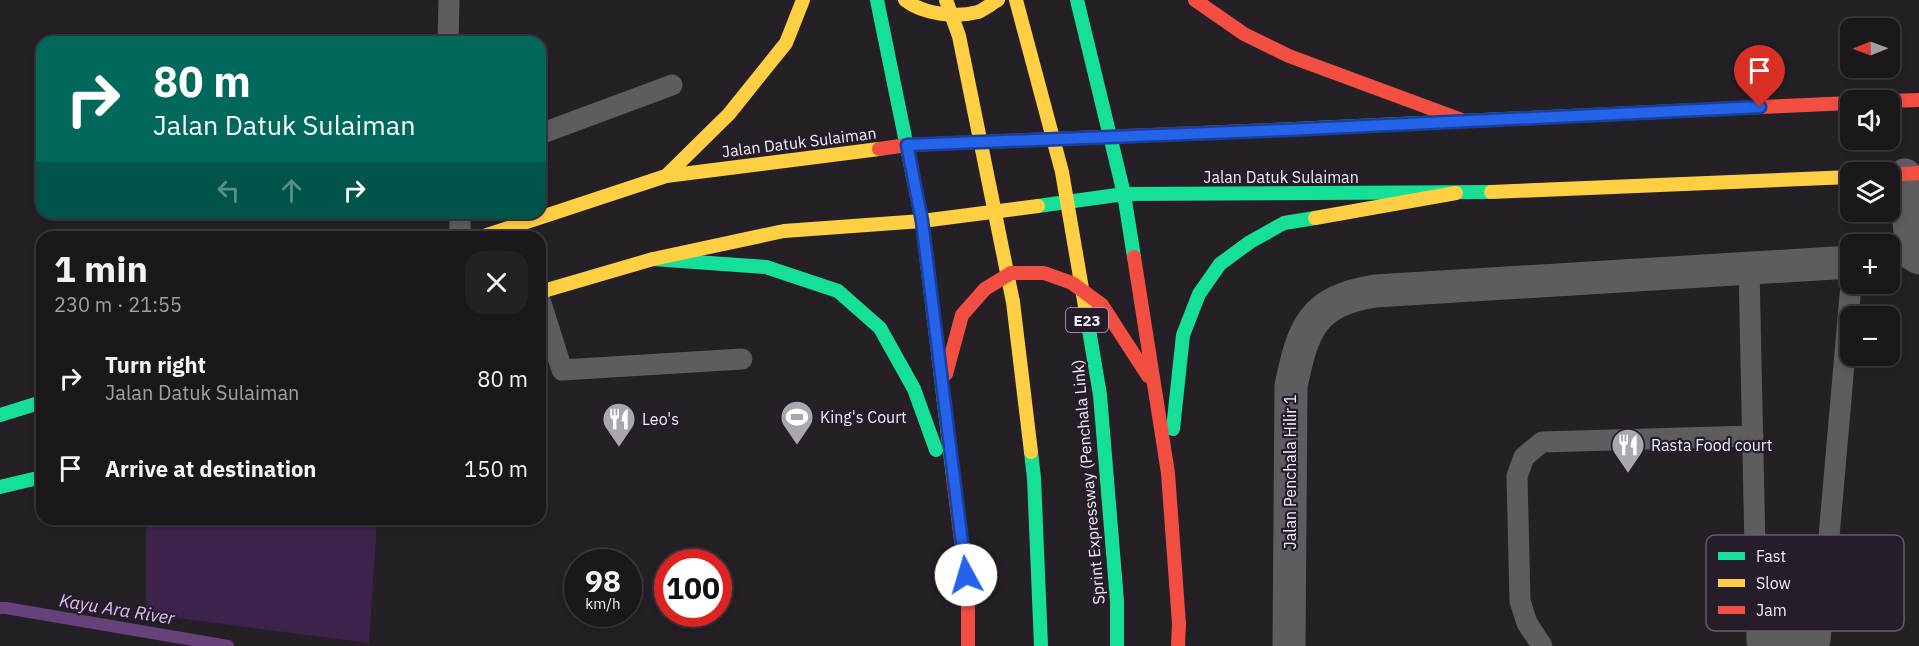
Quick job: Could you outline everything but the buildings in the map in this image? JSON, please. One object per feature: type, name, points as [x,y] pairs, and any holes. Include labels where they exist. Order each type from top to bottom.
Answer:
[{"type":"main road","points":[[666,176],[729,114],[786,43],[803,0]]},
{"type":"main road","points":[[878,0],[922,221],[959,510],[968,596],[968,646]]},
{"type":"main road","points":[[905,0],[910,5],[943,13],[978,12],[998,0]]},
{"type":"main road","points":[[946,0],[958,36],[1013,302],[1034,478],[1041,646]]},
{"type":"main road","name":"Sprint Expressway (Penchala Link)","points":[[1016,0],[1062,172],[1100,395],[1117,601],[1117,646]]},
{"type":"main road","points":[[1077,0],[1124,194],[1168,473],[1179,624],[1178,646]]},
{"type":"main road","points":[[1195,0],[1244,34],[1289,56],[1462,120]]},
{"type":"main road","points":[[1900,101],[1919,100]]},
{"type":"main road","name":"Jalan Datuk Sulaiman","points":[[546,215],[666,176],[907,145],[1285,130],[1840,103]]},
{"type":"main road","name":"Jalan Datuk Sulaiman","points":[[546,290],[653,259],[784,231],[922,221],[1124,194],[1456,193],[1840,177]]},
{"type":"main road","points":[[1168,473],[1183,335],[1199,294],[1220,264],[1250,242],[1284,223],[1456,193]]},
{"type":"main road","name":"Jalan Datuk Sulaiman","points":[[498,231],[535,219]]},
{"type":"main road","points":[[653,259],[766,267],[838,291],[880,328],[914,389],[959,510]]},
{"type":"main road","points":[[942,390],[962,315],[986,289],[1011,273],[1044,273],[1072,283],[1102,305],[1154,385]]},
{"type":"main road","points":[[0,415],[36,404]]},
{"type":"main road","points":[[0,487],[36,478]]},
{"type":"street","points":[[1905,174],[1910,256]]},
{"type":"street","points":[[1749,268],[1840,263]]},
{"type":"street","name":"Jalan Penchala Hilir 1","points":[[1289,646],[1291,386],[1299,348],[1308,328],[1325,307],[1352,295],[1375,291],[1749,268]]},
{"type":"lane","points":[[448,36],[450,0]]},
{"type":"lane","points":[[546,132],[672,85]]},
{"type":"lane","points":[[1749,268],[1753,535]]},
{"type":"lane","points":[[1829,535],[1850,294]]},
{"type":"lane","points":[[546,319],[562,370],[742,359]]},
{"type":"lane","points":[[1542,646],[1527,623],[1520,601],[1517,476],[1524,457],[1542,442],[1753,436]]},
{"type":"lane","points":[[1753,644],[1820,640],[1821,631]]},
{"type":"shaded area","points":[[146,525],[377,525],[369,643],[146,614]]},
{"type":"waterway","name":"Kayu Ara River","points":[[0,608],[228,646]]},
{"type":"traffic: fast","points":[[877,0],[922,221],[953,477]]},
{"type":"traffic: fast","points":[[1077,0],[1124,194],[1134,257]]},
{"type":"traffic: fast","points":[[1273,130],[1761,107]]},
{"type":"traffic: fast","points":[[1038,206],[1124,194],[1491,192]]},
{"type":"traffic: fast","points":[[1173,429],[1183,335],[1199,294],[1220,264],[1250,242],[1284,223],[1315,218]]},
{"type":"traffic: fast","points":[[653,259],[766,267],[838,291],[880,328],[914,389],[936,450]]},
{"type":"traffic: fast","points":[[1086,312],[1100,395],[1117,601],[1117,646]]},
{"type":"traffic: fast","points":[[0,415],[36,404]]},
{"type":"traffic: fast","points":[[1031,452],[1041,646]]},
{"type":"traffic: fast","points":[[0,487],[36,478]]},
{"type":"traffic: slow","points":[[666,176],[729,114],[786,43],[803,0]]},
{"type":"traffic: slow","points":[[905,0],[921,9],[950,15],[978,12],[998,0]]},
{"type":"traffic: slow","points":[[946,0],[959,36],[1013,302],[1031,452]]},
{"type":"traffic: slow","points":[[1016,0],[1062,172],[1086,312]]},
{"type":"traffic: slow","points":[[546,216],[666,176],[879,149]]},
{"type":"traffic: slow","points":[[1491,192],[1840,177]]},
{"type":"traffic: slow","points":[[1315,218],[1456,193]]},
{"type":"traffic: slow","points":[[546,290],[653,259],[784,231],[922,221],[1038,206]]},
{"type":"traffic: slow","points":[[499,231],[536,219]]},
{"type":"traffic: jam","points":[[1195,0],[1244,34],[1289,56],[1462,120]]},
{"type":"traffic: jam","points":[[1900,101],[1919,100]]},
{"type":"traffic: jam","points":[[1761,107],[1840,103]]},
{"type":"traffic: jam","points":[[879,149],[907,145],[1273,130]]},
{"type":"traffic: jam","points":[[1900,174],[1919,173]]},
{"type":"traffic: jam","points":[[1134,257],[1168,473],[1179,624],[1178,646]]},
{"type":"traffic: jam","points":[[946,374],[962,315],[985,289],[1011,273],[1044,273],[1072,283],[1102,305],[1148,376]]},
{"type":"traffic: jam","points":[[953,477],[968,596],[968,646]]},
{"type":"place","name":"King's Court","points":[[797,446]]},
{"type":"place","name":"Leo's","points":[[619,448]]},
{"type":"place","name":"Rasta Food court","points":[[1628,474]]},
{"type":"route","points":[[966,575],[922,221],[907,145],[1285,130],[1760,107]]}]
